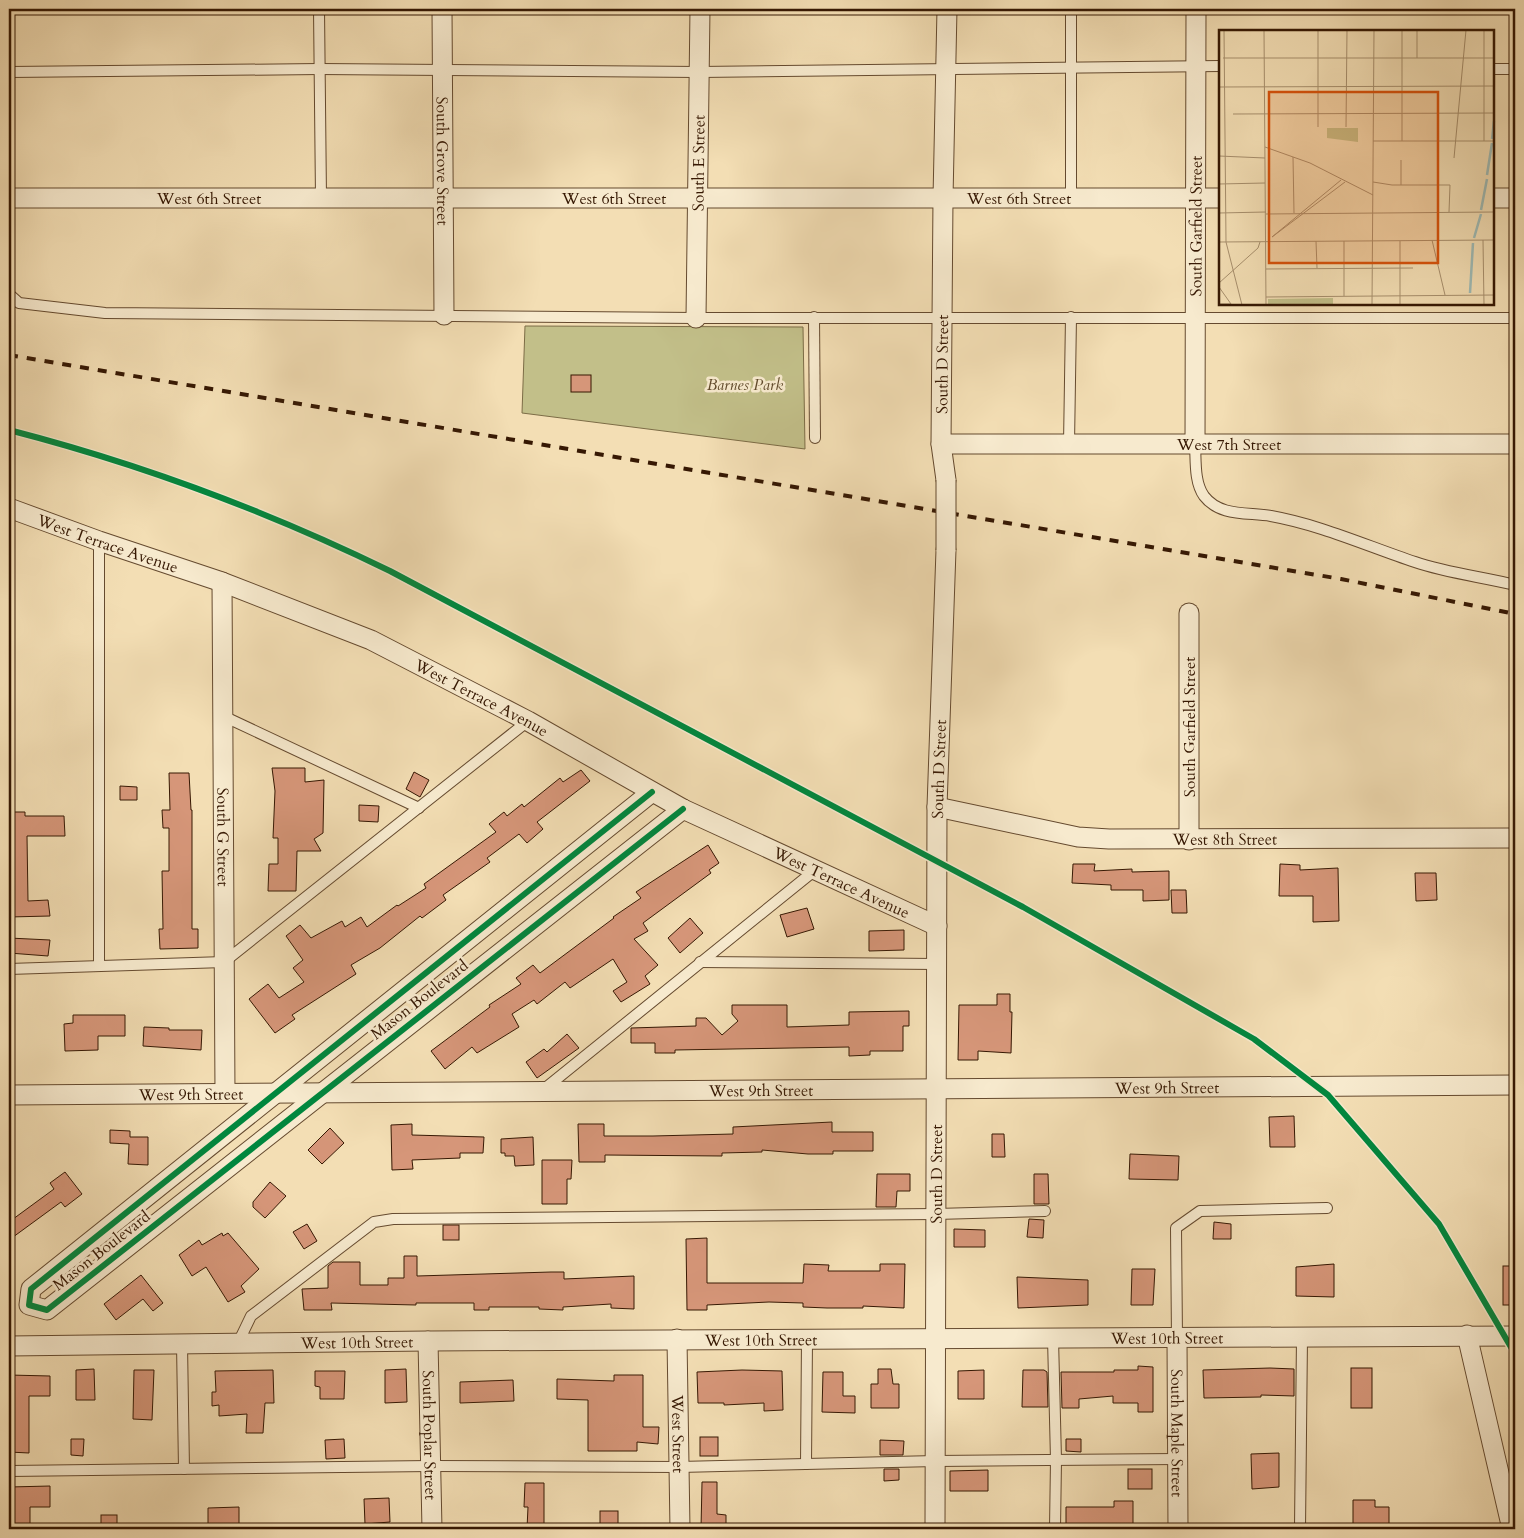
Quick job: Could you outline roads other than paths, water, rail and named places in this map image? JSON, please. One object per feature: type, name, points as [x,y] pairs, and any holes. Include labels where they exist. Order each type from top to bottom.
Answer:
[{"type":"street","name":"South Grove Street","points":[[442,9],[444,315]]},
{"type":"street","name":"South E Street","points":[[696,318],[700,9]]},
{"type":"street","name":"South D Street","points":[[935,1529],[937,807],[946,550],[946,480],[942,444],[942,316],[947,9]]},
{"type":"street","name":"South Garfield Street","points":[[1195,444],[1196,9]]},
{"type":"street","name":"West 6th Street","points":[[9,198],[1219,198]]},
{"type":"street","points":[[1494,198],[1515,198]]},
{"type":"street","name":"West 7th Street","points":[[942,444],[1515,444]]},
{"type":"street","name":"West Terrace Avenue","points":[[9,508],[99,542],[222,582],[370,640],[528,721],[683,809],[814,871],[937,926]]},
{"type":"street","name":"South G Street","points":[[222,582],[225,1093]]},
{"type":"street","name":"South Garfield Street","points":[[1189,614],[1189,840]]},
{"type":"street","name":"Mason Boulevard","points":[[652,792],[273,1093],[31,1289],[29,1305],[47,1310],[683,809]]},
{"type":"street","name":"West 8th Street","points":[[937,807],[1078,837],[1189,840],[1515,838]]},
{"type":"street","name":"West 9th Street","points":[[9,1095],[1515,1085]]},
{"type":"street","points":[[1467,1335],[1512,1529]]},
{"type":"street","name":"West 10th Street","points":[[9,1346],[428,1341],[1515,1336]]},
{"type":"street","name":"South Maple Street","points":[[1177,1338],[1178,1529]]},
{"type":"street","name":"West Street","points":[[677,1340],[680,1529]]},
{"type":"street","name":"South Poplar Street","points":[[428,1341],[432,1529]]},
{"type":"lane","points":[[320,9],[321,198]]},
{"type":"lane","points":[[1071,9],[1071,198]]},
{"type":"lane","points":[[9,72],[320,69],[700,72],[1219,66]]},
{"type":"lane","points":[[1494,69],[1515,69]]},
{"type":"lane","points":[[9,294],[19,302],[105,313],[696,318],[942,316],[1515,318]]},
{"type":"lane","points":[[814,317],[815,438]]},
{"type":"lane","points":[[1069,444],[1071,317]]},
{"type":"lane","points":[[1195,444],[1198,482],[1204,496],[1217,507],[1235,514],[1271,516],[1315,527],[1348,536],[1417,563],[1515,585]]},
{"type":"lane","points":[[99,542],[99,966]]},
{"type":"lane","points":[[223,716],[418,808]]},
{"type":"lane","points":[[9,969],[224,962],[528,721]]},
{"type":"lane","points":[[541,1092],[814,871]]},
{"type":"lane","points":[[700,962],[937,964]]},
{"type":"lane","points":[[1177,1338],[1176,1228],[1200,1211],[1327,1208]]},
{"type":"lane","points":[[238,1343],[251,1316],[374,1222],[393,1219],[936,1214],[1045,1211]]},
{"type":"lane","points":[[1300,1529],[1302,1337]]},
{"type":"lane","points":[[1053,1338],[1056,1460],[1055,1529]]},
{"type":"lane","points":[[806,1464],[807,1339]]},
{"type":"lane","points":[[182,1344],[184,1469]]},
{"type":"lane","points":[[9,1471],[431,1466],[679,1468],[936,1461],[1178,1459]]},
{"type":"railway","points":[[9,355],[1341,579],[1515,614]]},
{"type":"park label","name":"Barnes Park","points":[[745,384]]}]
